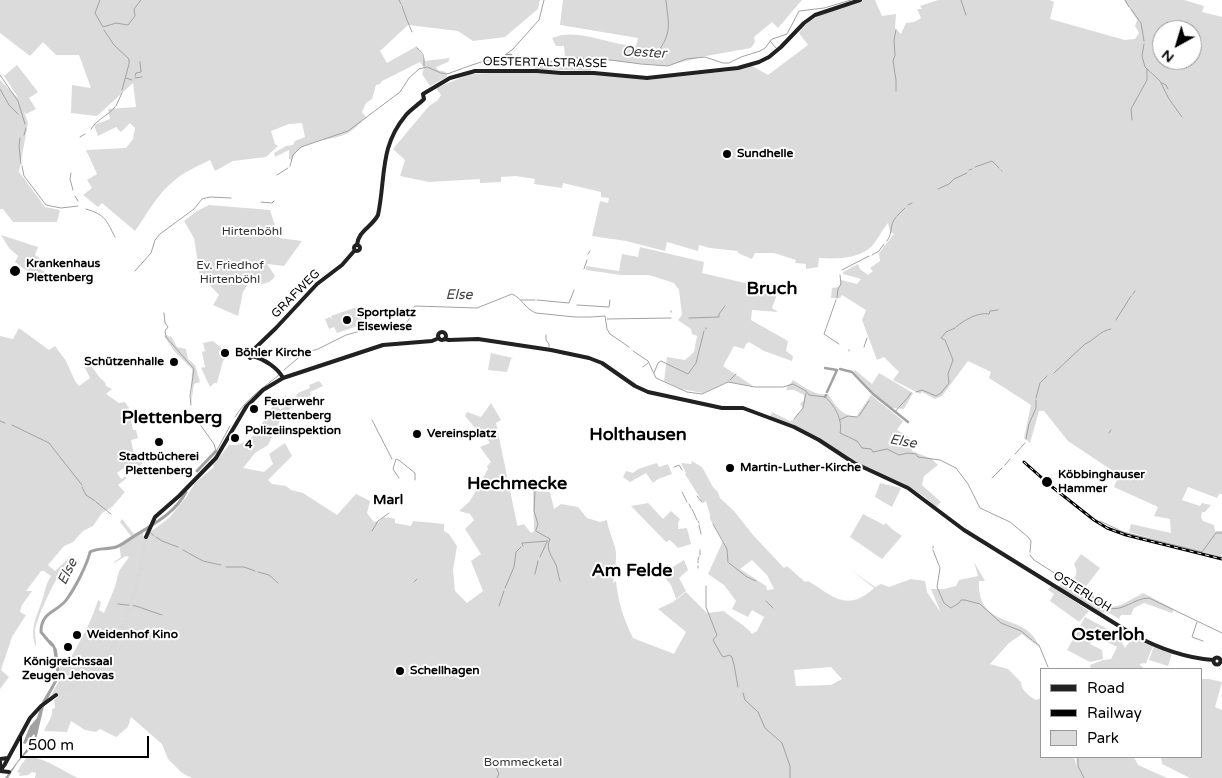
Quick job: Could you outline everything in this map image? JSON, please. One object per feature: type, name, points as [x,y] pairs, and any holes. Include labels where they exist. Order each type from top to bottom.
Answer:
[{"type":"main road","name":"OESTERTALSTRASSE","points":[[378,214],[387,150],[404,117],[424,99],[423,94],[450,78],[475,71],[537,71],[594,73],[647,78],[738,68],[767,58],[782,47],[812,17],[860,0]]},
{"type":"main road","name":"GRAFWEG","points":[[277,370],[260,358],[252,355],[254,348],[276,328],[317,284],[340,267],[355,250],[354,247],[357,245],[360,234],[374,221],[378,214]]},
{"type":"main road","points":[[146,537],[152,522],[160,512],[179,496],[220,453],[240,415],[249,403],[263,390],[283,378],[383,345],[444,339],[446,334],[439,333],[439,338]]},
{"type":"main road","name":"OSTERLOH","points":[[444,339],[478,340],[551,350],[588,358],[603,364],[635,386],[648,392],[722,408],[743,408],[788,425],[813,437],[849,461],[900,484],[920,496],[974,537],[1148,643],[1198,658],[1213,660],[1218,657],[1221,661]]},
{"type":"main road","points":[[277,370],[294,374]]},
{"type":"main road","points":[[277,370],[283,378]]},
{"type":"main road","points":[[282,371],[285,374],[283,378]]},
{"type":"main road","points":[[0,771],[10,756],[26,723],[35,711],[56,696]]},
{"type":"main road","points":[[0,771],[0,759],[6,759],[10,756]]},
{"type":"main road","points":[[0,771],[8,772]]},
{"type":"green space","points":[[0,0],[540,0],[538,9],[505,37],[473,41],[458,31],[408,25],[380,51],[387,63],[417,46],[425,61],[450,58],[448,62],[436,67],[438,70],[446,72],[447,77],[430,86],[422,74],[424,68],[420,62],[382,81],[376,85],[372,99],[366,103],[362,112],[366,117],[355,127],[341,136],[309,144],[301,148],[292,160],[289,159],[289,150],[275,157],[274,153],[286,146],[293,145],[295,141],[305,137],[302,123],[289,124],[271,131],[275,144],[278,146],[266,157],[233,161],[215,171],[210,160],[187,172],[169,185],[153,204],[135,231],[102,203],[98,207],[83,195],[92,188],[87,180],[97,174],[86,150],[126,148],[133,139],[135,128],[130,123],[121,132],[116,127],[98,136],[94,125],[110,119],[108,109],[136,107],[133,83],[97,116],[71,113],[72,85],[91,88],[79,55],[56,55],[43,42],[30,56],[0,33]]},
{"type":"green space","points":[[563,0],[802,0],[778,28],[772,22],[754,37],[755,42],[751,48],[706,56],[667,66],[592,59],[591,71],[535,69],[535,63],[565,58],[564,46],[556,46],[552,38],[562,35],[583,35],[636,46],[638,38],[560,25]]},
{"type":"green space","points":[[863,0],[875,0],[882,16],[896,14],[895,28],[901,34],[906,23],[914,22],[921,18],[917,9],[922,9],[920,6],[938,0],[1049,0],[1054,2],[1050,19],[1125,40],[1135,39],[1139,33],[1135,26],[1137,20],[1124,0],[1184,0],[1204,6],[1202,12],[1222,17],[1222,494],[1219,494],[1217,498],[1188,487],[1182,500],[1200,506],[1202,503],[1211,505],[1205,512],[1202,512],[1201,517],[1203,521],[1214,525],[1215,531],[1222,531],[1222,558],[1129,532],[1131,524],[1171,533],[1170,519],[1154,516],[1158,507],[1114,487],[1119,475],[1068,441],[1044,411],[1039,411],[1030,443],[1024,438],[1031,405],[989,378],[991,372],[968,361],[942,396],[935,399],[922,392],[920,394],[893,380],[899,372],[884,357],[877,360],[862,320],[866,310],[842,295],[840,298],[831,298],[832,288],[839,287],[841,280],[857,284],[861,279],[843,274],[843,272],[858,264],[860,269],[868,275],[873,271],[870,268],[880,261],[879,253],[894,234],[890,232],[888,223],[867,250],[854,256],[819,258],[818,267],[806,269],[806,264],[795,263],[796,260],[774,253],[755,253],[752,259],[738,253],[738,251],[699,245],[698,251],[667,242],[665,251],[626,241],[592,236],[600,201],[608,203],[609,198],[601,197],[601,192],[563,183],[562,188],[534,184],[535,179],[516,176],[501,177],[501,182],[480,183],[480,179],[429,182],[400,176],[405,160],[393,149],[429,106],[438,100],[441,95],[436,88],[470,74],[510,72],[605,75],[648,80],[730,71],[752,66],[768,75],[808,45],[799,33],[805,25],[828,12]]},
{"type":"green space","points":[[17,65],[38,92],[29,98],[36,109],[26,114],[24,111],[28,123],[19,172],[45,207],[60,210],[57,222],[13,222],[3,209],[0,209],[0,80],[19,99],[4,76]]},
{"type":"green space","points":[[209,205],[270,210],[279,238],[302,241],[284,266],[267,264],[275,276],[273,279],[267,283],[248,284],[243,292],[238,316],[213,305],[219,295],[206,281],[203,282],[200,276],[194,238],[184,221]]},
{"type":"green space","points":[[1,235],[38,247],[35,255],[40,259],[34,265],[51,276],[46,282],[15,262],[18,256],[9,248]]},
{"type":"green space","points":[[640,247],[704,262],[702,273],[762,287],[764,282],[780,286],[772,308],[778,312],[752,310],[751,320],[788,341],[786,351],[793,356],[792,361],[764,351],[749,342],[744,349],[734,346],[723,366],[753,386],[727,382],[703,393],[681,389],[664,381],[667,357],[685,360],[694,352],[697,336],[692,334],[691,329],[678,320],[682,315],[679,290],[674,283],[649,275],[621,275],[586,270],[586,266],[619,271],[622,254],[638,257]]},
{"type":"green space","name":"Sportplatz Elsewiese","points":[[357,307],[363,324],[337,333],[334,327],[329,329],[325,319],[330,317],[332,320],[331,316]]},
{"type":"green space","points":[[19,328],[49,350],[55,346],[66,361],[79,386],[90,378],[85,368],[90,364],[105,382],[106,386],[112,389],[106,394],[119,403],[125,402],[129,408],[126,414],[128,420],[131,420],[133,430],[136,430],[138,438],[131,440],[134,454],[143,456],[144,461],[139,467],[137,464],[127,466],[117,473],[121,479],[127,478],[118,485],[125,492],[112,507],[102,513],[93,526],[83,531],[73,542],[64,546],[48,565],[55,571],[69,560],[54,584],[40,615],[35,631],[36,647],[33,633],[35,620],[51,576],[41,571],[26,591],[32,591],[22,605],[20,612],[26,615],[12,637],[1,670],[9,677],[0,689],[0,336],[13,339]]},
{"type":"green space","points":[[168,335],[169,337],[171,336],[177,347],[186,349],[188,359],[195,365],[200,382],[194,384],[191,404],[192,369],[174,351],[164,336]]},
{"type":"green space","points":[[213,341],[224,350],[222,354],[226,357],[223,361],[217,383],[210,387],[201,368],[205,367],[202,352],[205,351],[203,343]]},
{"type":"green space","points":[[491,353],[513,358],[507,372],[488,370]]},
{"type":"green space","points":[[855,370],[872,384],[879,373],[913,393],[904,409],[892,408],[873,393],[854,372]]},
{"type":"green space","points":[[793,380],[819,394],[828,394],[839,409],[851,416],[856,417],[871,395],[903,421],[897,430],[910,438],[912,451],[932,459],[938,465],[924,476],[922,485],[941,502],[936,507],[925,497],[900,482],[854,463],[828,445],[770,417],[772,412],[790,421],[803,408],[800,404],[804,400],[804,395],[794,390],[786,390]]},
{"type":"green space","name":"Bommecketal","points":[[319,381],[323,386],[310,392],[311,395],[294,405],[282,417],[268,445],[255,453],[243,468],[264,472],[273,464],[269,454],[285,443],[292,456],[268,480],[272,484],[286,486],[291,490],[303,493],[337,515],[356,494],[370,501],[367,513],[374,522],[377,521],[378,523],[383,517],[388,517],[395,519],[395,523],[411,526],[413,521],[444,524],[444,531],[449,534],[457,546],[453,570],[455,591],[467,603],[483,591],[471,561],[481,554],[465,529],[474,520],[470,514],[459,511],[470,501],[488,469],[487,466],[491,462],[480,447],[490,443],[479,428],[476,429],[465,416],[467,412],[481,417],[491,403],[501,420],[496,423],[518,526],[524,524],[531,533],[534,531],[533,491],[550,492],[554,509],[561,504],[578,507],[587,518],[600,522],[607,520],[616,552],[613,583],[616,581],[622,611],[633,638],[674,654],[686,632],[658,609],[673,602],[686,592],[707,613],[724,611],[752,634],[757,631],[764,617],[752,610],[748,617],[732,609],[736,601],[724,585],[708,574],[723,541],[710,519],[706,501],[703,503],[685,474],[681,463],[691,464],[692,461],[702,467],[720,498],[734,511],[753,535],[784,568],[787,566],[805,582],[808,581],[840,600],[856,600],[874,588],[851,570],[875,587],[881,584],[889,587],[911,579],[925,581],[927,592],[941,613],[931,589],[944,589],[956,586],[959,580],[978,576],[974,562],[985,581],[979,581],[981,597],[986,608],[994,615],[1025,629],[1033,636],[1039,647],[1022,634],[1009,643],[990,664],[1008,669],[1021,682],[1022,688],[1028,695],[1036,700],[1040,698],[1040,758],[1074,758],[1077,768],[1076,758],[1134,758],[1138,765],[1167,778],[192,778],[182,773],[168,759],[162,744],[131,717],[128,727],[116,737],[100,729],[96,732],[85,730],[71,721],[67,732],[44,731],[51,718],[52,709],[55,708],[54,700],[57,698],[55,694],[50,697],[61,677],[59,659],[68,663],[88,625],[98,600],[101,602],[99,610],[104,613],[115,587],[119,571],[129,557],[126,556],[114,563],[121,557],[119,544],[131,536],[120,522],[122,519],[134,534],[144,528],[143,536],[148,537],[149,533],[169,518],[195,483],[214,467],[213,465],[229,445],[248,441],[259,428],[266,417],[265,415],[280,399],[286,396],[287,399],[277,406],[280,410],[289,404],[298,393],[310,388],[309,385]],"holes":[[[752,560],[767,575],[774,589],[767,590],[766,586],[740,569]],[[831,667],[842,679],[831,685],[796,686],[794,670]]]},
{"type":"green space","points":[[657,463],[659,467],[668,464],[672,474],[653,483],[646,473],[630,482],[623,477],[626,471],[633,473],[638,469]]},
{"type":"green space","points":[[880,483],[901,488],[892,507],[875,497]]},
{"type":"green space","points":[[648,503],[663,519],[671,511],[680,519],[678,529],[687,528],[691,544],[678,548],[670,540],[666,542],[631,506]]},
{"type":"green space","points":[[863,514],[884,525],[886,523],[902,536],[882,559],[850,537]]},
{"type":"green space","points":[[1081,554],[1100,568],[1084,589],[1066,576],[1073,579],[1075,577],[1076,568],[1074,564]]},
{"type":"green space","points":[[684,560],[688,570],[679,578],[686,591],[676,599],[671,585],[662,574]]},
{"type":"green space","points":[[1065,577],[1112,607],[1121,605],[1143,593],[1174,609],[1172,613],[1144,603],[1134,608],[1131,615],[1121,615],[1119,619],[1111,614],[1094,611],[1058,588]]},
{"type":"green space","points":[[1051,586],[1089,611],[1079,622],[1050,601],[1054,594],[1048,590]]},
{"type":"green space","points":[[1085,617],[1117,634],[1125,648],[1133,637],[1153,646],[1146,663],[1139,664],[1144,668],[1091,668],[1090,665],[1111,659],[1117,647],[1095,636],[1090,644],[1102,650],[1103,659],[1090,662],[1067,650]]},
{"type":"green space","points":[[1154,646],[1172,653],[1168,666],[1149,660]]},
{"type":"green space","points":[[1202,679],[1222,682],[1215,707],[1222,710],[1222,778],[1190,778],[1162,764],[1161,758],[1202,758]]},
{"type":"green space","points":[[32,757],[50,763],[78,778],[35,778],[36,773],[32,772],[28,775],[19,776],[20,773],[17,772],[26,758]]},
{"type":"shaded area","points":[[50,640],[57,650],[60,676],[44,706],[35,744],[18,762],[8,778],[5,778],[32,742],[34,734],[25,744],[23,743],[30,726],[37,718],[42,702],[57,676],[53,648],[48,642]]},
{"type":"waterway","points":[[100,0],[95,13],[103,27],[116,23],[128,25],[135,16],[134,9],[141,0]]},
{"type":"waterway","points":[[399,0],[401,4]]},
{"type":"waterway","points":[[504,56],[513,49],[539,20],[544,0]]},
{"type":"waterway","points":[[660,57],[657,53],[665,39],[668,27],[666,0]]},
{"type":"waterway","name":"Oester","points":[[532,64],[577,58],[668,66],[686,59],[705,57],[729,63],[760,51],[772,39],[787,34],[799,11],[824,8],[851,0]]},
{"type":"waterway","points":[[961,0],[966,15]]},
{"type":"waterway","points":[[1125,0],[1129,7]]},
{"type":"waterway","points":[[402,6],[412,32]]},
{"type":"waterway","points":[[1131,9],[1141,23],[1144,41]]},
{"type":"waterway","points":[[104,30],[114,45],[129,59],[122,90]]},
{"type":"waterway","points":[[896,30],[893,61],[896,91]]},
{"type":"waterway","points":[[770,41],[776,48]]},
{"type":"waterway","points":[[1144,44],[1142,56],[1145,67],[1160,81],[1169,99],[1182,117]]},
{"type":"waterway","points":[[417,48],[423,54],[424,66]]},
{"type":"waterway","name":"Oester","points":[[506,55],[511,55]]},
{"type":"waterway","name":"Oester","points":[[290,166],[293,155],[301,147],[348,131],[400,92],[409,78],[419,69],[427,67],[447,74],[487,60],[512,58]]},
{"type":"waterway","points":[[135,76],[136,73],[141,72],[140,62]]},
{"type":"waterway","name":"Oester","points":[[524,63],[529,64]]},
{"type":"waterway","points":[[1132,120],[1131,109],[1147,80],[1147,69]]},
{"type":"waterway","points":[[0,75],[18,101],[25,124]]},
{"type":"waterway","points":[[135,78],[142,77]]},
{"type":"waterway","points":[[126,78],[132,80]]},
{"type":"waterway","points":[[1162,83],[1168,89]]},
{"type":"waterway","points":[[0,89],[9,105],[18,114]]},
{"type":"waterway","points":[[116,106],[122,93]]},
{"type":"waterway","points":[[91,129],[115,107]]},
{"type":"waterway","points":[[24,135],[26,128]]},
{"type":"waterway","points":[[80,137],[85,134]]},
{"type":"waterway","points":[[20,138],[21,164]]},
{"type":"waterway","points":[[975,167],[992,161],[999,168]]},
{"type":"waterway","points":[[22,166],[24,176],[46,205],[61,208],[78,206]]},
{"type":"waterway","name":"Oester","points":[[277,175],[288,168]]},
{"type":"waterway","points":[[71,173],[70,179],[73,190]]},
{"type":"waterway","points":[[938,189],[967,173]]},
{"type":"waterway","points":[[75,196],[78,201]]},
{"type":"waterway","name":"Oester","points":[[135,271],[151,253],[155,240],[160,234],[194,209],[202,199],[210,197],[231,198]]},
{"type":"waterway","name":"Oester","points":[[261,202],[272,203],[274,201]]},
{"type":"waterway","points":[[908,205],[912,203]]},
{"type":"waterway","points":[[897,216],[905,208]]},
{"type":"waterway","points":[[86,209],[102,216],[115,237]]},
{"type":"waterway","points":[[887,241],[896,217]]},
{"type":"waterway","points":[[872,255],[879,251],[884,244]]},
{"type":"waterway","points":[[842,270],[869,256]]},
{"type":"waterway","points":[[584,269],[587,260]]},
{"type":"waterway","points":[[837,298],[838,289],[841,284],[840,275]]},
{"type":"waterway","points":[[537,300],[569,303],[574,290]]},
{"type":"waterway","name":"Else","points":[[284,370],[304,353],[318,349],[346,335],[379,326],[406,323],[415,306],[477,308],[512,294],[536,313],[575,317],[605,316],[607,329],[610,334],[629,347]]},
{"type":"waterway","points":[[1116,320],[1131,296]]},
{"type":"waterway","points":[[521,300],[535,300]]},
{"type":"waterway","points":[[577,305],[609,307],[610,300]]},
{"type":"waterway","points":[[836,300],[824,334],[839,344]]},
{"type":"waterway","points":[[689,318],[719,317],[725,306]]},
{"type":"waterway","points":[[956,327],[971,317],[989,314],[990,311],[998,310]]},
{"type":"waterway","name":"Oester","points":[[164,313],[165,323],[168,327],[165,331],[166,337],[194,369],[190,396],[191,405]]},
{"type":"waterway","points":[[607,319],[671,318]]},
{"type":"waterway","points":[[916,392],[922,390],[936,396],[949,383],[948,374],[953,360],[945,340],[941,338],[946,332],[955,328]]},
{"type":"waterway","points":[[1054,373],[1085,344],[1111,329]]},
{"type":"waterway","points":[[654,373],[658,363],[661,361],[688,374],[696,363],[704,331]]},
{"type":"waterway","name":"Hechmecke","points":[[546,335],[549,347]]},
{"type":"waterway","points":[[864,347],[867,338]]},
{"type":"waterway","name":"Else","points":[[633,351],[648,361],[656,378],[687,392],[702,394],[728,382],[755,387],[783,387],[793,384],[806,391],[809,395],[825,397],[832,404],[837,414],[841,428],[840,433],[857,441],[862,448],[871,449],[873,452],[887,449],[899,455],[916,454],[918,457],[940,460],[956,468],[968,484],[980,508],[1010,522],[1028,537],[1031,541],[1030,552]]},
{"type":"waterway","name":"Else","points":[[643,367],[648,363]]},
{"type":"waterway","points":[[825,368],[837,370],[827,392]]},
{"type":"waterway","points":[[840,369],[852,372],[873,394],[908,422]]},
{"type":"waterway","points":[[730,380],[736,374]]},
{"type":"waterway","name":"Else","points":[[235,417],[250,399],[279,375]]},
{"type":"waterway","points":[[1036,398],[1040,383],[1047,376]]},
{"type":"waterway","points":[[794,419],[803,408],[806,393]]},
{"type":"waterway","points":[[895,412],[911,393]]},
{"type":"waterway","points":[[1026,439],[1029,424],[1036,408],[1036,400]]},
{"type":"waterway","points":[[859,416],[869,401]]},
{"type":"waterway","points":[[839,420],[848,416],[857,417]]},
{"type":"waterway","points":[[372,420],[392,459]]},
{"type":"waterway","points":[[0,421],[5,423]]},
{"type":"waterway","name":"Oester","points":[[199,423],[214,444],[216,451]]},
{"type":"waterway","points":[[12,425],[49,443],[82,485]]},
{"type":"waterway","name":"Else","points":[[217,450],[230,426]]},
{"type":"waterway","points":[[1015,454],[1025,443]]},
{"type":"waterway","name":"Else","points":[[197,471],[216,451]]},
{"type":"waterway","points":[[399,478],[393,469],[396,459],[415,473],[415,480]]},
{"type":"waterway","points":[[1005,465],[1010,459]]},
{"type":"waterway","points":[[674,467],[679,465],[682,470]]},
{"type":"waterway","points":[[992,478],[1002,468]]},
{"type":"waterway","name":"Hechmecke","points":[[532,484],[535,492],[534,511],[538,524],[536,530]]},
{"type":"waterway","points":[[82,487],[86,495],[95,501]]},
{"type":"waterway","name":"Else","points":[[51,644],[41,632],[44,620],[63,604],[74,589],[90,552],[116,547],[124,543],[170,512],[186,492]]},
{"type":"waterway","points":[[682,492],[687,502]]},
{"type":"waterway","points":[[697,496],[702,502]]},
{"type":"waterway","points":[[96,502],[111,514]]},
{"type":"waterway","points":[[689,504],[691,508]]},
{"type":"waterway","points":[[692,509],[697,520]]},
{"type":"waterway","points":[[372,531],[378,521],[389,513]]},
{"type":"waterway","points":[[1100,521],[1123,532],[1202,552],[1216,533],[1222,533]]},
{"type":"waterway","points":[[713,524],[727,549],[728,562]]},
{"type":"waterway","points":[[699,525],[701,534]]},
{"type":"waterway","name":"Hechmecke","points":[[536,531],[550,539],[548,546],[560,581]]},
{"type":"waterway","points":[[151,533],[154,536]]},
{"type":"waterway","points":[[156,537],[178,547]]},
{"type":"waterway","points":[[523,546],[522,543],[548,541]]},
{"type":"waterway","points":[[540,557],[547,542]]},
{"type":"waterway","points":[[505,588],[514,567],[516,552],[521,547]]},
{"type":"waterway","points":[[183,550],[203,561],[221,565]]},
{"type":"waterway","points":[[700,550],[700,555]]},
{"type":"waterway","points":[[933,550],[940,568],[937,587],[944,603],[951,608],[961,600],[980,604],[1001,623],[1021,631],[1032,640]]},
{"type":"waterway","name":"Else","points":[[1030,555],[1034,560],[1109,608],[1124,607],[1138,600],[1149,598],[1222,633]]},
{"type":"waterway","points":[[535,574],[538,561]]},
{"type":"waterway","points":[[729,563],[747,577],[756,581]]},
{"type":"waterway","points":[[226,567],[244,567],[255,571]]},
{"type":"waterway","points":[[258,572],[269,575],[278,583]]},
{"type":"waterway","points":[[414,582],[417,579]]},
{"type":"waterway","points":[[706,586],[706,607],[717,635],[713,640],[722,656],[729,655],[732,657],[738,687]]},
{"type":"waterway","points":[[499,606],[504,591]]},
{"type":"waterway","points":[[766,601],[773,608]]},
{"type":"waterway","points":[[118,604],[136,606],[162,615]]},
{"type":"waterway","points":[[1197,622],[1192,637],[1203,641]]},
{"type":"waterway","points":[[1033,641],[1039,645],[1048,667]]},
{"type":"waterway","points":[[743,693],[745,700],[758,712],[765,728],[782,743],[790,766],[790,778]]},
{"type":"waterway","points":[[1078,758],[1078,766],[1084,778]]},
{"type":"waterway","points":[[496,767],[499,774],[497,778]]},
{"type":"tunnel","points":[[56,695],[86,677],[112,648],[121,631],[134,594],[146,537]]},
{"type":"railway","points":[[1024,462],[1051,486],[1107,528],[1126,535],[1222,559]]},
{"type":"place","name":"Sundhelle","points":[[727,154]]},
{"type":"place","name":"Krankenhaus Plettenberg","points":[[15,271]]},
{"type":"place","name":"Sportplatz Elsewiese","points":[[347,320]]},
{"type":"place","name":"Böhler Kirche","points":[[225,353]]},
{"type":"place","name":"Schützenhalle","points":[[174,362]]},
{"type":"place","name":"Feuerwehr Plettenberg","points":[[254,409]]},
{"type":"place","name":"Vereinsplatz","points":[[417,434]]},
{"type":"place","name":"Polizeiinspektion 4","points":[[235,438]]},
{"type":"place","name":"Stadtbücherei Plettenberg","points":[[159,442]]},
{"type":"place","name":"Martin-Luther-Kirche","points":[[730,468]]},
{"type":"place","name":"Köbbinghauser Hammer","points":[[1047,482]]},
{"type":"place","name":"Weidenhof Kino","points":[[77,635]]},
{"type":"place","name":"Königreichssaal Zeugen Jehovas","points":[[68,647]]},
{"type":"place","name":"Schellhagen","points":[[400,671]]},
{"type":"district","name":"Bruch","points":[[772,289]]},
{"type":"district","name":"Plettenberg","points":[[172,418]]},
{"type":"district","name":"Holthausen","points":[[638,435]]},
{"type":"district","name":"Hechmecke","points":[[517,484]]},
{"type":"district","name":"Marl","points":[[388,500]]},
{"type":"district","name":"Am Felde","points":[[632,571]]},
{"type":"district","name":"Osterloh","points":[[1108,635]]},
{"type":"park label","name":"Hirtenböhl","points":[[252,232]]},
{"type":"park label","name":"Ev. Friedhof Hirtenböhl","points":[[230,273]]}]
